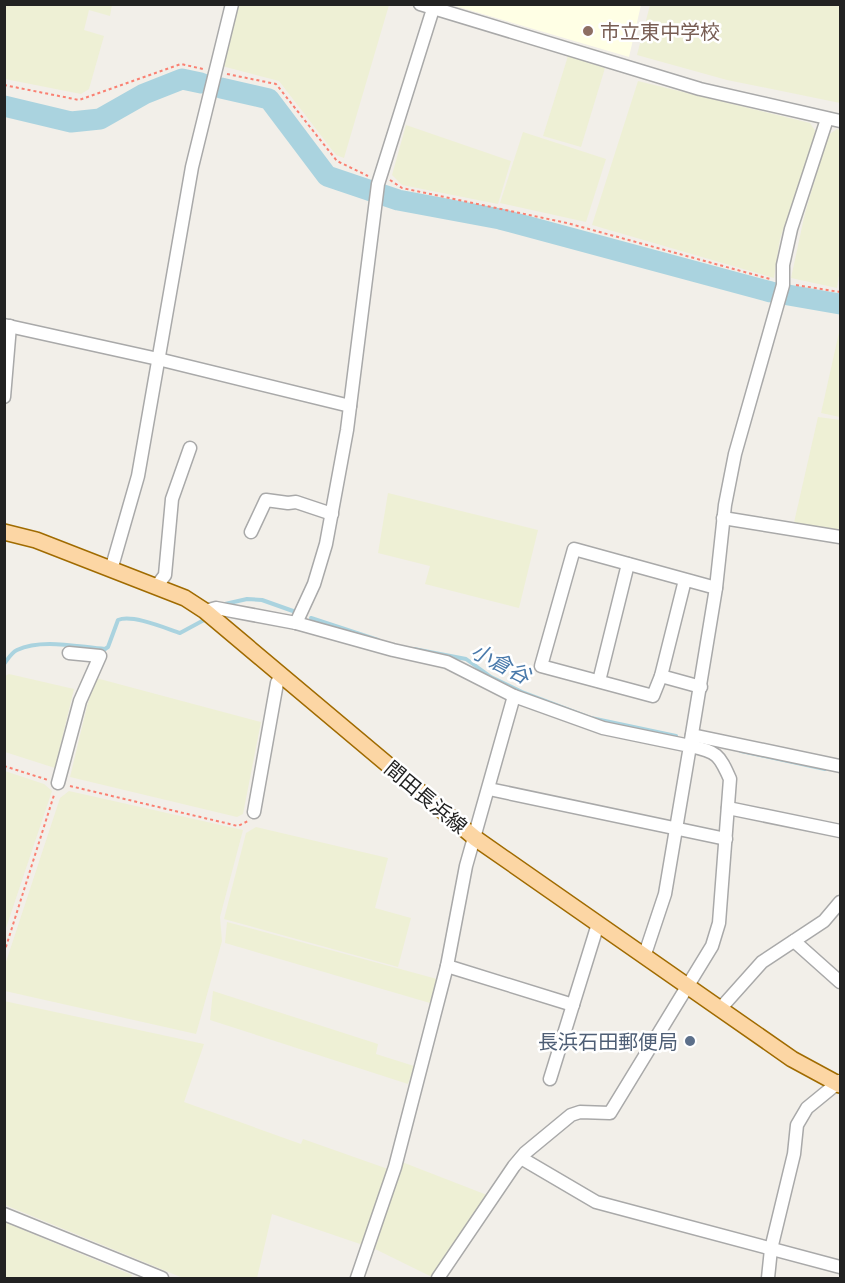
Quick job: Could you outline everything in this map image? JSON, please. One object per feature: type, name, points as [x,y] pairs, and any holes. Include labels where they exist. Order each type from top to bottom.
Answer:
[{"type":"main road","name":"間田長浜線","points":[[4,532],[36,540],[185,598],[205,611],[475,838],[792,1059],[840,1083]]},
{"type":"street","points":[[111,570],[138,476],[192,167],[232,4]]},
{"type":"street","points":[[420,4],[700,89],[840,121]]},
{"type":"street","points":[[296,623],[314,585],[332,514],[350,406],[375,201],[433,9]]},
{"type":"street","points":[[644,957],[665,894],[701,687],[716,588],[723,518],[735,454],[783,284],[783,265],[791,229],[827,118]]},
{"type":"street","points":[[4,397],[7,325],[350,406]]},
{"type":"street","points":[[156,587],[165,575],[172,499],[190,448]]},
{"type":"street","points":[[251,532],[266,500],[296,502],[332,514]]},
{"type":"street","points":[[723,518],[840,537]]},
{"type":"street","points":[[685,580],[661,676],[653,696],[541,666],[574,549],[716,588]]},
{"type":"street","points":[[599,681],[628,564]]},
{"type":"street","points":[[205,611],[216,608],[296,623],[393,650],[447,662],[514,696],[603,728],[691,740],[840,766]]},
{"type":"street","points":[[58,783],[80,701],[100,656],[69,653]]},
{"type":"street","points":[[254,812],[277,683],[281,675]]},
{"type":"street","points":[[661,676],[701,687]]},
{"type":"street","points":[[357,1278],[395,1167],[447,966],[466,866],[514,696]]},
{"type":"street","points":[[438,1278],[520,1158],[571,1114],[610,1113],[712,946],[719,923],[730,779],[722,760],[712,751],[691,740]]},
{"type":"street","points":[[489,789],[726,839]]},
{"type":"street","points":[[728,808],[840,831]]},
{"type":"street","points":[[720,1009],[762,962],[824,921],[840,902]]},
{"type":"street","points":[[550,1079],[598,924]]},
{"type":"street","points":[[794,941],[840,982]]},
{"type":"street","points":[[447,966],[573,1005]]},
{"type":"street","points":[[768,1278],[771,1249],[794,1154],[797,1125],[807,1108],[840,1083]]},
{"type":"street","points":[[520,1158],[596,1202],[840,1267]]},
{"type":"street","points":[[4,1214],[162,1278]]},
{"type":"path","points":[[380,179],[402,188],[567,223],[783,284],[840,292]]},
{"type":"path","points":[[4,766],[58,783],[238,826],[247,822],[254,812]]},
{"type":"path","points":[[4,953],[58,783]]},
{"type":"shaded area","name":"市立東中学校","points":[[641,4],[629,57],[452,5]]},
{"type":"shaded area","points":[[4,5],[112,5],[110,16],[89,10],[84,30],[104,36],[89,89],[81,94],[5,79]]},
{"type":"shaded area","points":[[238,5],[389,5],[344,158],[336,155],[279,81],[222,66]]},
{"type":"shaded area","points":[[650,5],[840,5],[840,103],[727,80],[637,55]]},
{"type":"shaded area","points":[[568,56],[605,68],[581,147],[543,136]]},
{"type":"shaded area","points":[[638,81],[810,123],[816,132],[780,239],[774,278],[592,225]]},
{"type":"shaded area","points":[[406,125],[511,161],[498,204],[402,185],[392,175]]},
{"type":"shaded area","points":[[837,129],[840,130],[840,269],[837,288],[791,278],[805,213],[828,135]]},
{"type":"shaded area","points":[[523,132],[606,159],[586,222],[500,203]]},
{"type":"shaded area","points":[[840,328],[840,417],[821,413]]},
{"type":"shaded area","points":[[818,417],[840,420],[840,532],[793,527]]},
{"type":"shaded area","points":[[388,493],[538,530],[519,608],[425,584],[430,566],[378,553]]},
{"type":"shaded area","points":[[9,674],[74,689],[55,768],[5,752],[5,676]]},
{"type":"shaded area","points":[[96,678],[261,722],[243,814],[237,817],[70,777]]},
{"type":"shaded area","points":[[5,771],[44,784],[52,791],[5,931]]},
{"type":"shaded area","points":[[69,791],[243,830],[220,917],[222,941],[196,1034],[5,991],[5,965],[60,798]]},
{"type":"shaded area","points":[[256,827],[388,858],[375,908],[411,918],[398,967],[224,919],[246,833]]},
{"type":"shaded area","points":[[227,922],[437,979],[430,1003],[225,943]]},
{"type":"shaded area","points":[[213,991],[378,1044],[376,1054],[414,1066],[408,1084],[210,1020]]},
{"type":"shaded area","points":[[4,1001],[204,1044],[184,1102],[301,1144],[303,1139],[388,1169],[363,1245],[272,1214],[257,1278],[183,1278],[5,1205]]},
{"type":"shaded area","points":[[402,1162],[487,1195],[434,1278],[375,1249]]},
{"type":"shaded area","points":[[4,1222],[132,1275],[131,1278],[5,1278]]},
{"type":"waterway","points":[[4,106],[71,122],[100,119],[144,94],[182,79],[201,83]]},
{"type":"waterway","points":[[221,88],[269,99],[327,176],[398,200],[500,219],[771,292],[840,304]]},
{"type":"waterway","name":"小倉谷","points":[[225,604],[247,599],[262,600],[293,611]]},
{"type":"waterway","name":"小倉谷","points":[[311,618],[378,640]]},
{"type":"waterway","name":"小倉谷","points":[[4,664],[17,650],[38,644],[105,649],[108,647],[118,620],[131,619],[149,622],[180,633],[204,620]]},
{"type":"waterway","name":"小倉谷","points":[[414,649],[466,659],[491,677],[522,692],[591,718],[676,736]]},
{"type":"waterway","name":"小倉谷","points":[[741,751],[825,769]]},
{"type":"place","name":"市立東中学校","points":[[588,31]]},
{"type":"place","name":"長浜石田郵便局","points":[[690,1041]]}]
